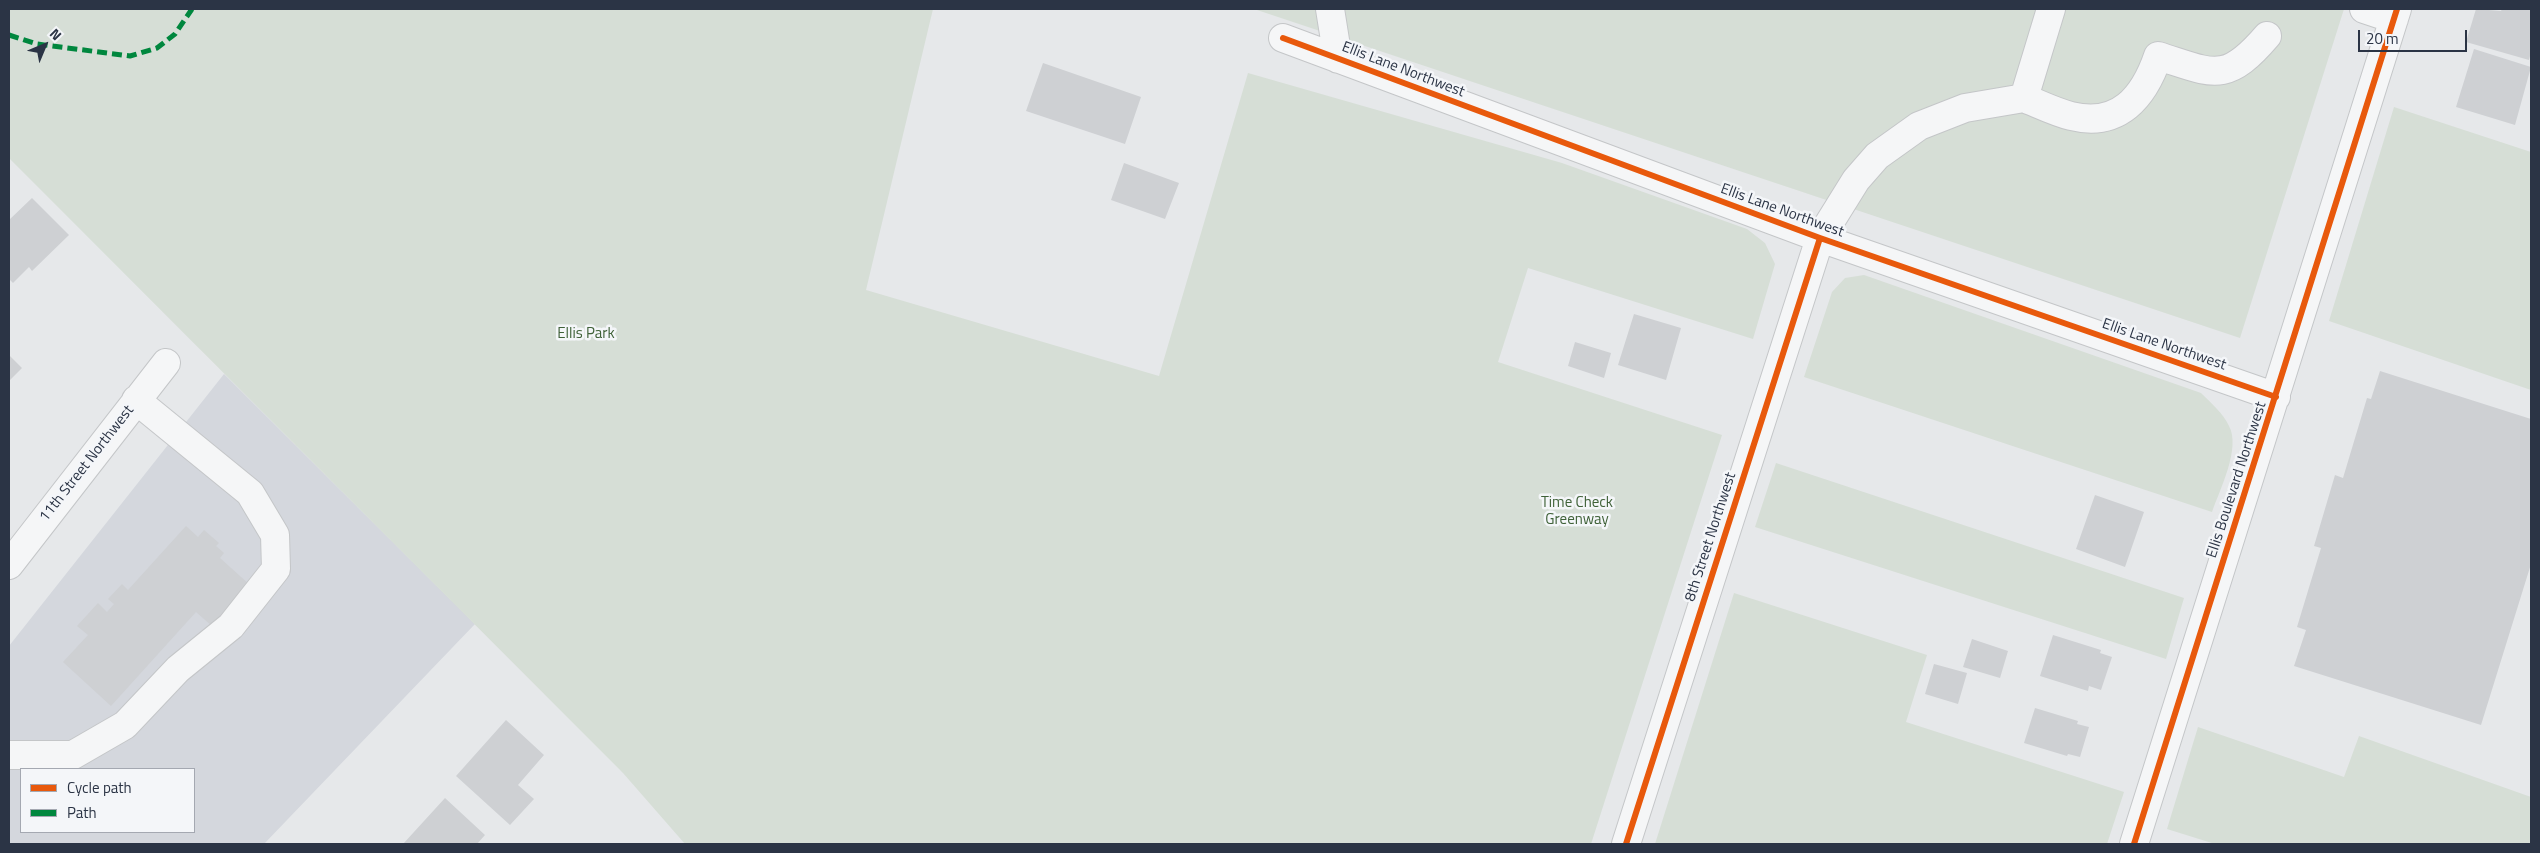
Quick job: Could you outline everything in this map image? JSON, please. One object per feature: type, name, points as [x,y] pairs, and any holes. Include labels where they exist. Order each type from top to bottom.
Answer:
[{"type":"street","points":[[1330,9],[1338,59]]},
{"type":"street","points":[[2051,9],[2024,98],[2072,116],[2098,118],[2120,113],[2140,92],[2150,78],[2158,56],[2208,71],[2228,70],[2249,57],[2267,36]]},
{"type":"street","points":[[2364,9],[2396,14]]},
{"type":"street","name":"Ellis Boulevard Northwest","points":[[2134,844],[2396,14]]},
{"type":"street","name":"Ellis Lane Northwest","points":[[1283,38],[1820,238],[2276,397]]},
{"type":"street","name":"8th Street Northwest","points":[[1626,844],[1820,238],[1856,180],[1872,162],[1918,126],[1965,108],[2024,98]]},
{"type":"street","name":"11th Street Northwest","points":[[9,565],[166,363]]},
{"type":"street","points":[[9,756],[73,755],[125,725],[178,669],[231,626],[276,569],[275,535],[250,493],[136,400]]},
{"type":"shaded area","points":[[224,374],[475,624],[264,844],[9,844],[9,646]]},
{"type":"green space","name":"Ellis Park","points":[[9,9],[933,9],[866,290],[1159,376],[1248,73],[1562,163],[1747,229],[1765,243],[1775,264],[1753,339],[1528,268],[1498,362],[1722,435],[1591,844],[685,844],[623,773],[9,158]]},
{"type":"green space","points":[[1254,9],[2344,9],[2240,338]]},
{"type":"green space","points":[[2394,107],[2531,152],[2531,390],[2329,321]]},
{"type":"green space","points":[[1864,275],[2201,393],[2224,417],[2232,435],[2233,445],[2228,469],[2212,512],[1804,377],[1832,292],[1845,278]]},
{"type":"green space","points":[[1776,463],[2184,598],[2166,659],[1755,527]]},
{"type":"green space","points":[[1734,593],[1927,655],[1906,722],[2124,792],[2107,844],[1655,844]]},
{"type":"green space","points":[[2198,727],[2344,777],[2359,736],[2531,797],[2531,844],[2215,844],[2167,829]]},
{"type":"building","points":[[2476,9],[2501,11],[2502,9],[2531,9],[2531,52],[2529,60],[2466,42]]},
{"type":"building","points":[[2474,49],[2531,67],[2515,125],[2456,107]]},
{"type":"building","points":[[1043,63],[1141,97],[1125,144],[1026,111]]},
{"type":"building","points":[[1124,163],[1179,183],[1165,219],[1111,200]]},
{"type":"building","points":[[32,198],[69,235],[32,271],[29,267],[13,283],[9,279],[9,220]]},
{"type":"building","points":[[1634,314],[1681,328],[1666,380],[1618,365]]},
{"type":"building","points":[[1575,342],[1611,353],[1604,378],[1568,366]]},
{"type":"building","points":[[9,355],[22,368],[9,381]]},
{"type":"building","points":[[2380,371],[2531,419],[2531,564],[2481,725],[2294,666],[2306,630],[2297,627],[2321,548],[2314,546],[2335,475],[2343,478],[2367,398],[2371,399]]},
{"type":"building","points":[[2095,495],[2144,512],[2125,567],[2076,549]]},
{"type":"building","points":[[186,526],[198,537],[204,530],[219,543],[216,546],[224,553],[220,558],[250,585],[212,626],[196,612],[111,706],[63,662],[88,635],[77,626],[98,603],[107,612],[114,604],[108,599],[122,584],[128,590]]},
{"type":"building","points":[[2053,635],[2101,650],[2100,653],[2112,657],[2101,690],[2089,686],[2088,691],[2040,676]]},
{"type":"building","points":[[1972,639],[2008,651],[2000,678],[1963,667]]},
{"type":"building","points":[[1934,664],[1967,673],[1958,704],[1925,694]]},
{"type":"building","points":[[2035,708],[2078,721],[2077,724],[2089,727],[2080,757],[2068,754],[2067,756],[2024,743]]},
{"type":"building","points":[[506,720],[544,755],[518,785],[534,799],[510,825],[456,776]]},
{"type":"building","points":[[445,798],[485,835],[477,844],[403,844]]},
{"type":"marked path","points":[[9,35],[37,44],[130,56],[157,48],[175,34],[192,9]]},
{"type":"cycle path","points":[[2134,844],[2397,9]]},
{"type":"cycle path","points":[[1283,38],[1820,238],[2276,397]]},
{"type":"cycle path","points":[[1626,844],[1820,238]]},
{"type":"park label","name":"Time Check Greenway","points":[[1577,512]]}]
